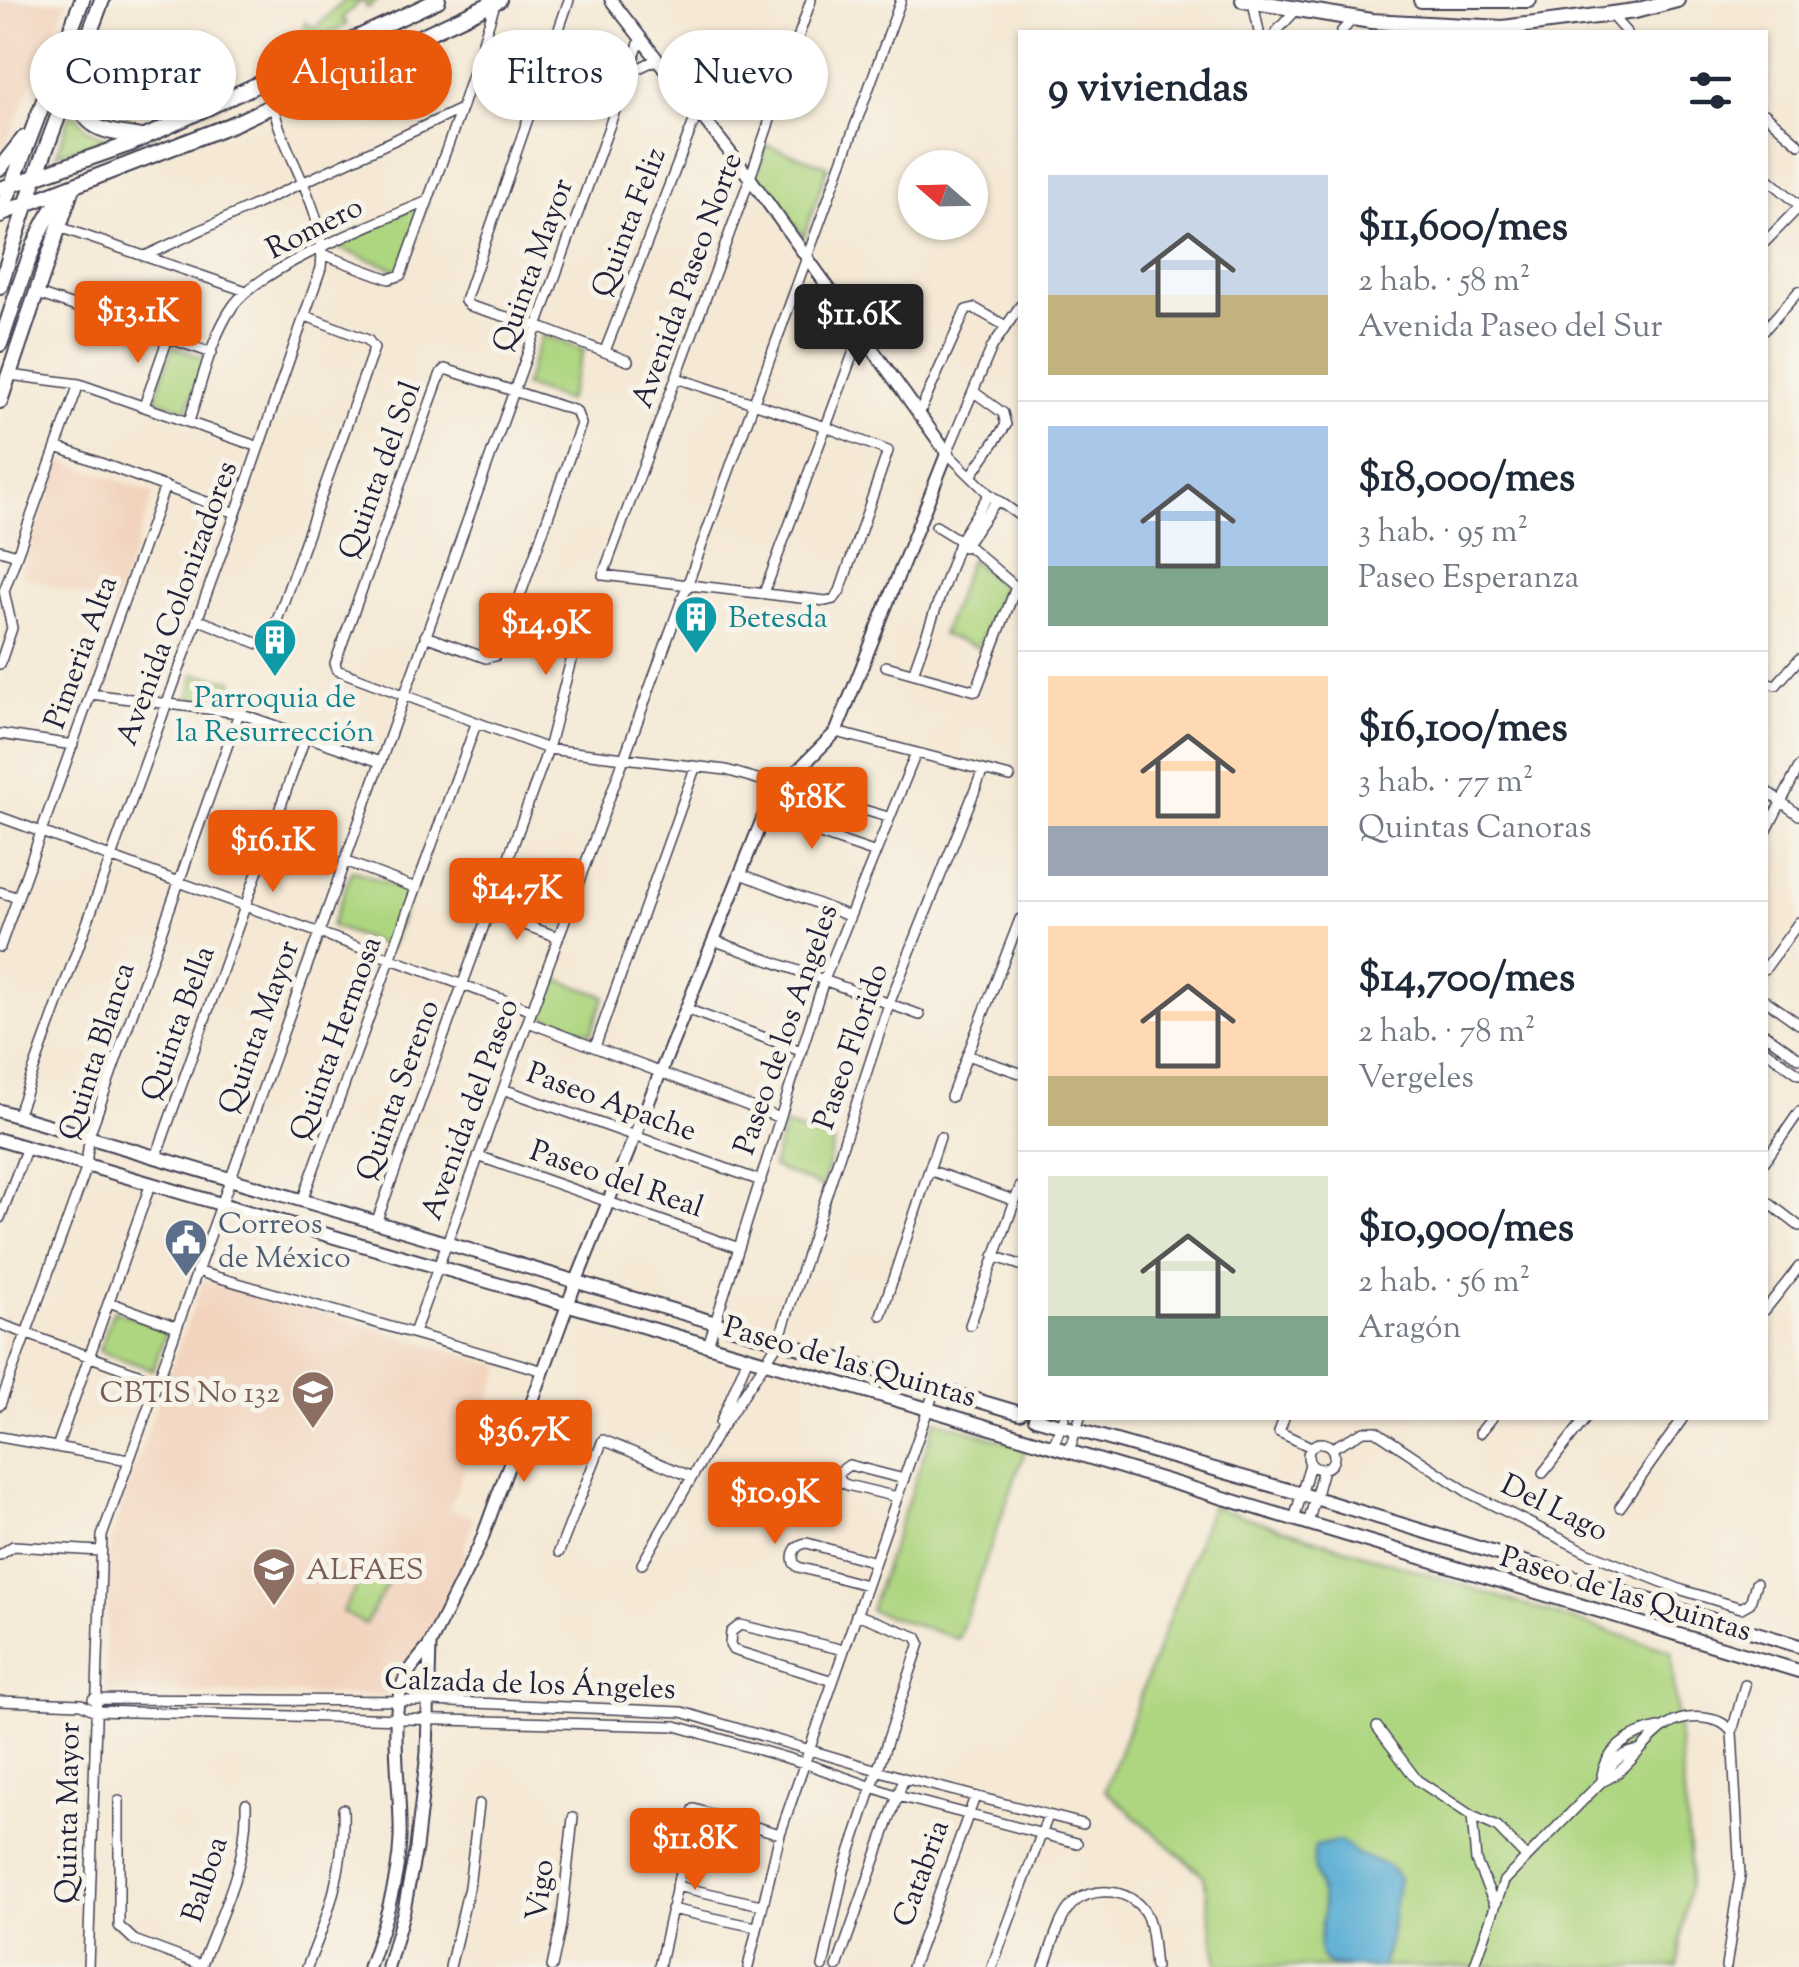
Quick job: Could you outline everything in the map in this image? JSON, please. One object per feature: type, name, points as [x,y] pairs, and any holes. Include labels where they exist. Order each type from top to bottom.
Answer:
[{"type":"main road","points":[[0,214],[6,188],[82,0]]},
{"type":"main road","points":[[90,30],[102,0]]},
{"type":"main road","points":[[375,30],[438,0]]},
{"type":"main road","points":[[1421,0],[1529,0]]},
{"type":"main road","points":[[1248,1],[1354,18],[1375,27],[1502,28],[1610,14],[1677,0]]},
{"type":"main road","points":[[434,30],[497,1]]},
{"type":"main road","points":[[6,188],[143,138],[256,86]]},
{"type":"main road","points":[[0,214],[256,113]]},
{"type":"main road","points":[[0,286],[56,120]]},
{"type":"main road","points":[[87,120],[110,132],[143,138]]},
{"type":"main road","points":[[0,168],[34,126]]},
{"type":"main road","points":[[0,400],[72,188]]},
{"type":"main road","points":[[0,344],[48,215],[72,188]]},
{"type":"main road","name":"Paseo de las Quintas","points":[[0,1111],[1018,1412]]},
{"type":"main road","name":"Paseo de las Quintas","points":[[0,1140],[928,1409],[1799,1671]]},
{"type":"main road","name":"Paseo de las Quintas","points":[[1062,1421],[1799,1646]]},
{"type":"street","points":[[569,0],[464,295],[470,306],[537,326],[628,361]]},
{"type":"street","points":[[611,0],[658,59],[638,68]]},
{"type":"street","name":"Avenida Paseo Norte","points":[[687,586],[603,575],[750,178],[811,0]]},
{"type":"street","name":"Avenida del Paseo","points":[[414,1333],[900,0]]},
{"type":"street","points":[[322,251],[389,279],[401,275],[497,1]]},
{"type":"street","points":[[1248,1],[1258,30]]},
{"type":"street","points":[[1278,30],[1296,10]]},
{"type":"street","points":[[1610,14],[1624,30]]},
{"type":"street","points":[[1343,30],[1354,18]]},
{"type":"street","name":"Quinta Mayor","points":[[638,46],[641,38]]},
{"type":"street","points":[[145,256],[462,109]]},
{"type":"street","points":[[1768,117],[1799,144]]},
{"type":"street","name":"Avenida Colonizadores","points":[[17,1116],[306,316],[322,251],[304,181],[278,120]]},
{"type":"street","name":"Quinta Mayor","points":[[88,1967],[102,1536],[611,120]]},
{"type":"street","name":"Quinta Feliz","points":[[605,351],[695,120]]},
{"type":"street","points":[[705,120],[946,453],[1018,515]]},
{"type":"street","points":[[1768,179],[1799,206],[1768,239]]},
{"type":"street","name":"Romero","points":[[189,421],[223,323],[246,291],[428,201]]},
{"type":"street","points":[[59,227],[246,291]]},
{"type":"street","points":[[1768,326],[1799,291]]},
{"type":"street","points":[[35,293],[212,353]]},
{"type":"street","points":[[918,416],[966,310],[974,308],[1004,325]]},
{"type":"street","points":[[369,1967],[390,1908],[397,1870],[397,1718],[398,1701],[408,1673],[430,1644],[480,1544],[576,1282],[764,815],[783,784],[836,732],[946,453],[1004,325],[1018,308]]},
{"type":"street","name":"Quinta del Sol","points":[[197,619],[259,644],[270,640],[374,348],[368,340],[306,316]]},
{"type":"street","points":[[764,593],[860,334]]},
{"type":"street","points":[[144,406],[168,338]]},
{"type":"street","name":"Quinta del Sol","points":[[404,696],[337,670],[335,663],[440,372],[450,370],[576,411],[581,424],[496,656],[486,658],[425,636]]},
{"type":"street","points":[[10,375],[80,384],[259,447]]},
{"type":"street","points":[[677,378],[826,427],[888,452],[837,596],[826,601],[687,586]]},
{"type":"street","points":[[0,664],[12,628],[4,591],[80,384]]},
{"type":"street","points":[[971,476],[1006,425],[1003,413],[974,392]]},
{"type":"street","points":[[57,447],[236,512]]},
{"type":"street","name":"Pimeria Alta","points":[[0,947],[165,486]]},
{"type":"street","points":[[913,673],[962,545],[993,497]]},
{"type":"street","points":[[886,666],[976,691],[1016,587],[936,526]]},
{"type":"street","points":[[0,550],[17,556]]},
{"type":"street","points":[[548,748],[570,664],[587,620]]},
{"type":"street","points":[[1768,684],[1773,686],[1780,681],[1799,659]]},
{"type":"street","points":[[91,694],[239,713],[380,762]]},
{"type":"street","points":[[404,696],[548,748],[736,772],[888,817]]},
{"type":"street","name":"Quinta Blanca","points":[[0,1405],[86,1164],[89,1137],[239,713]]},
{"type":"street","name":"Quinta Hermosa","points":[[302,1201],[476,724]]},
{"type":"street","points":[[836,732],[1010,777]]},
{"type":"street","points":[[0,734],[73,745]]},
{"type":"street","name":"Quinta Bella","points":[[156,1157],[306,735]]},
{"type":"street","name":"Quinta Sereno","points":[[376,1223],[548,748]]},
{"type":"street","name":"Paseo de los Angeles","points":[[708,1345],[824,980],[916,753]]},
{"type":"street","points":[[1768,829],[1799,767]]},
{"type":"street","points":[[595,1048],[695,768]]},
{"type":"street","name":"Paseo Florido","points":[[714,1439],[778,1343],[889,1004],[983,770]]},
{"type":"street","points":[[1768,792],[1799,816]]},
{"type":"street","points":[[764,815],[874,852]]},
{"type":"street","points":[[0,817],[532,1010]]},
{"type":"street","points":[[344,862],[416,888]]},
{"type":"street","points":[[739,873],[849,916]]},
{"type":"street","points":[[0,892],[18,898]]},
{"type":"street","points":[[488,912],[558,937]]},
{"type":"street","points":[[1768,966],[1799,922]]},
{"type":"street","points":[[951,1097],[1018,926]]},
{"type":"street","points":[[713,940],[920,1015]]},
{"type":"street","points":[[1768,1002],[1799,1024]]},
{"type":"street","points":[[686,1009],[800,1051]]},
{"type":"street","points":[[528,1022],[780,1118]]},
{"type":"street","points":[[1768,1036],[1799,1058]]},
{"type":"street","points":[[1768,1052],[1799,1074]]},
{"type":"street","points":[[967,1055],[1018,1072]]},
{"type":"street","name":"Paseo Apache","points":[[503,1089],[761,1180]]},
{"type":"street","points":[[1768,1157],[1799,1112]]},
{"type":"street","points":[[882,1315],[940,1137]]},
{"type":"street","points":[[0,1218],[26,1147]]},
{"type":"street","name":"Paseo del Real","points":[[478,1156],[739,1248]]},
{"type":"street","points":[[929,1170],[1013,1200]]},
{"type":"street","points":[[58,1447],[152,1184]]},
{"type":"street","points":[[970,1325],[1018,1191]]},
{"type":"street","points":[[1768,1202],[1799,1226]]},
{"type":"street","points":[[994,1256],[1018,1264]]},
{"type":"street","points":[[1768,1306],[1799,1266]]},
{"type":"street","points":[[196,1271],[544,1371]]},
{"type":"street","points":[[109,1302],[177,1327]]},
{"type":"street","points":[[0,1324],[157,1381]]},
{"type":"street","points":[[642,1564],[714,1439],[748,1357]]},
{"type":"street","points":[[748,1967],[780,1834],[935,1389]]},
{"type":"street","points":[[1283,1420],[1280,1432],[1311,1447]]},
{"type":"street","points":[[1480,1433],[1490,1420]]},
{"type":"street","points":[[1543,1473],[1584,1420]]},
{"type":"street","points":[[1620,1507],[1681,1420]]},
{"type":"street","points":[[1053,1446],[1062,1421]]},
{"type":"street","points":[[1070,1452],[1078,1423]]},
{"type":"street","name":"Del Lago","points":[[1332,1448],[1364,1431],[1376,1431],[1469,1493],[1631,1571],[1741,1608],[1750,1603],[1756,1583]]},
{"type":"street","points":[[0,1438],[129,1460]]},
{"type":"street","points":[[559,1552],[603,1440],[692,1477]]},
{"type":"street","points":[[1301,1522],[1309,1496],[1334,1458],[1332,1448],[1322,1442],[1311,1447],[1308,1456],[1309,1496]]},
{"type":"street","points":[[1310,1464],[1324,1469]]},
{"type":"street","points":[[897,1498],[847,1485],[838,1473],[849,1466],[904,1479]]},
{"type":"street","points":[[866,1585],[798,1567],[794,1552],[807,1542],[874,1562]]},
{"type":"street","points":[[0,1555],[13,1546],[100,1552]]},
{"type":"street","points":[[824,1967],[840,1885],[920,1640],[856,1614]]},
{"type":"street","points":[[833,1680],[734,1650],[731,1632],[740,1625],[844,1650]]},
{"type":"street","points":[[388,1967],[411,1880],[430,1702],[430,1644]]},
{"type":"street","points":[[1726,1967],[1740,1875],[1732,1732],[1745,1685]]},
{"type":"street","name":"Calzada de los Ángeles","points":[[0,1702],[82,1704],[95,1698],[398,1701],[682,1712],[904,1778],[1083,1824]]},
{"type":"street","name":"Calzada de los Ángeles","points":[[82,1704],[94,1711],[676,1726],[804,1763],[898,1796],[1076,1843]]},
{"type":"street","points":[[1600,1782],[1612,1750],[1643,1732],[1685,1717],[1725,1723],[1732,1732]]},
{"type":"street","points":[[1377,1727],[1409,1773],[1472,1816],[1497,1826],[1525,1856]]},
{"type":"street","points":[[1474,1967],[1504,1881],[1600,1782],[1634,1760],[1636,1751],[1660,1728]]},
{"type":"street","points":[[837,1967],[904,1778]]},
{"type":"street","name":"Catabria","points":[[912,1967],[974,1796]]},
{"type":"street","points":[[119,1800],[119,1926],[134,1940],[201,1966]]},
{"type":"street","name":"Balboa","points":[[201,1966],[239,1868],[246,1804]]},
{"type":"street","points":[[450,1967],[468,1887],[479,1804]]},
{"type":"street","points":[[307,1967],[341,1870],[343,1810]]},
{"type":"street","points":[[659,1967],[693,1810],[780,1834]]},
{"type":"street","points":[[992,1967],[1048,1816]]},
{"type":"street","points":[[1472,1816],[1476,1862],[1494,1903]]},
{"type":"street","name":"Vigo","points":[[552,1967],[561,1925],[572,1818]]},
{"type":"street","points":[[676,1886],[761,1905]]},
{"type":"street","points":[[1044,1967],[1070,1906],[1083,1896],[1100,1891],[1136,1900],[1148,1918],[1155,1967]]},
{"type":"street","points":[[672,1909],[756,1927]]},
{"type":"shaded area","points":[[0,0],[67,0],[54,30],[30,30],[30,88],[0,159]]},
{"type":"shaded area","points":[[60,460],[154,493],[115,607],[20,575]]},
{"type":"shaded area","points":[[203,1281],[502,1366],[449,1509],[474,1517],[463,1552],[469,1555],[421,1647],[389,1692],[377,1696],[105,1690],[109,1550],[125,1493]]},
{"type":"green space","points":[[345,0],[362,0],[342,18],[347,24],[336,30],[304,30],[305,22],[315,28]]},
{"type":"green space","points":[[362,0],[378,0],[368,8]]},
{"type":"green space","points":[[68,120],[80,120],[85,128],[107,138],[57,154]]},
{"type":"green space","points":[[101,120],[133,122],[113,124]]},
{"type":"green space","points":[[766,145],[828,166],[804,237],[756,175]]},
{"type":"green space","points":[[427,202],[401,271],[329,245]]},
{"type":"green space","points":[[542,335],[584,350],[567,401],[524,386]]},
{"type":"green space","points":[[172,347],[205,358],[187,410],[155,399]]},
{"type":"green space","points":[[970,559],[1002,586],[979,648],[942,635]]},
{"type":"green space","points":[[194,674],[233,680],[229,703],[190,698]]},
{"type":"green space","points":[[352,870],[411,892],[390,948],[331,926]]},
{"type":"green space","points":[[554,978],[605,996],[591,1033],[541,1015]]},
{"type":"green space","points":[[785,1125],[834,1142],[822,1187],[772,1167]]},
{"type":"green space","points":[[113,1310],[167,1329],[153,1370],[99,1351]]},
{"type":"green space","points":[[936,1420],[1026,1448],[958,1639],[870,1610]]},
{"type":"green space","points":[[1211,1506],[1671,1651],[1691,1869],[1677,1967],[1218,1967],[1204,1876],[1105,1790]]},
{"type":"green space","points":[[365,1572],[387,1585],[365,1624],[342,1612]]},
{"type":"water","points":[[1337,1841],[1386,1865],[1399,1878],[1382,1967],[1337,1965],[1322,1958],[1319,1945],[1323,1909],[1315,1870],[1315,1846]]},
{"type":"place","name":"Betesda","points":[[696,655]]},
{"type":"place","name":"Parroquia de la Resurrección","points":[[275,678]]},
{"type":"place","name":"Correos de México","points":[[186,1278]]},
{"type":"place","name":"CBTIS No 132","points":[[313,1430]]},
{"type":"place","name":"ALFAES","points":[[274,1607]]}]
